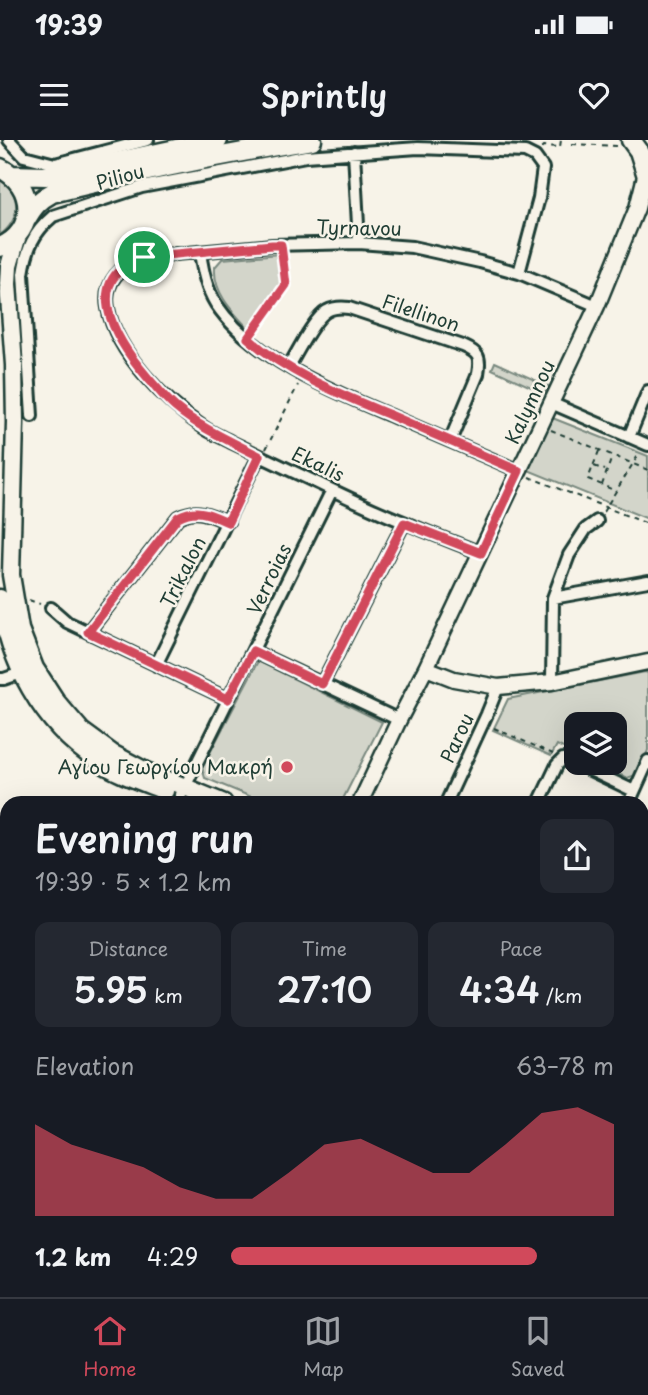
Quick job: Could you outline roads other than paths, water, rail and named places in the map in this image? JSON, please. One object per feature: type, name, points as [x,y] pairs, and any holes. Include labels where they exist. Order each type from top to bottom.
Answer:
[{"type":"main road","points":[[6,172],[54,175],[218,140]]},
{"type":"main road","points":[[0,247],[13,240],[33,206],[52,193],[225,154],[312,140]]},
{"type":"main road","points":[[631,140],[647,168]]},
{"type":"main road","points":[[6,172],[22,187],[27,211],[9,266],[15,422],[6,519],[11,575],[28,670],[44,712],[67,737],[96,760],[128,777],[187,796]]},
{"type":"main road","points":[[0,598],[3,622],[13,655],[28,670]]},
{"type":"street","points":[[9,140],[24,156],[55,164],[148,140]]},
{"type":"street","name":"Piliou","points":[[32,416],[23,274],[32,241],[53,216],[142,187],[306,156],[418,148],[525,152],[535,157],[543,168],[539,198],[519,273]]},
{"type":"street","points":[[354,152],[359,243]]},
{"type":"street","name":"Kalymnou","points":[[363,796],[642,210],[647,168]]},
{"type":"street","name":"Tyrnavou","points":[[116,274],[126,265],[144,257],[281,245],[359,243],[412,247],[480,262],[519,273],[597,306]]},
{"type":"street","points":[[200,253],[205,281],[215,302],[229,320],[256,345],[337,393],[519,472]]},
{"type":"street","name":"Ekalis","points":[[116,274],[109,285],[107,296],[111,322],[138,367],[174,406],[205,429],[260,456],[404,523],[481,553]]},
{"type":"street","name":"Filellinon","points":[[289,366],[317,320],[326,311],[337,307],[349,307],[473,350],[480,364],[478,374],[450,441]]},
{"type":"street","points":[[629,437],[648,391]]},
{"type":"street","points":[[551,403],[647,445]]},
{"type":"street","name":"Trikalon","points":[[156,665],[260,456]]},
{"type":"street","name":"Verroias","points":[[187,796],[228,699],[332,490]]},
{"type":"street","points":[[88,632],[178,517],[189,512],[199,512],[228,522]]},
{"type":"street","points":[[552,682],[553,598],[569,555],[586,529],[597,521]]},
{"type":"street","points":[[322,684],[404,523]]},
{"type":"street","points":[[553,598],[648,581]]},
{"type":"street","points":[[51,608],[67,622],[228,699]]},
{"type":"street","points":[[253,651],[399,720]]},
{"type":"street","points":[[426,668],[454,679],[498,687],[552,682],[648,662]]},
{"type":"street","points":[[0,679],[28,670]]},
{"type":"street","name":"Parou","points":[[449,796],[498,687]]},
{"type":"street","points":[[542,796],[558,765],[565,759],[634,791]]},
{"type":"street","points":[[632,796],[648,761]]},
{"type":"place","name":"Αγίου Γεωργίου Μακρή","points":[[287,767]]}]
